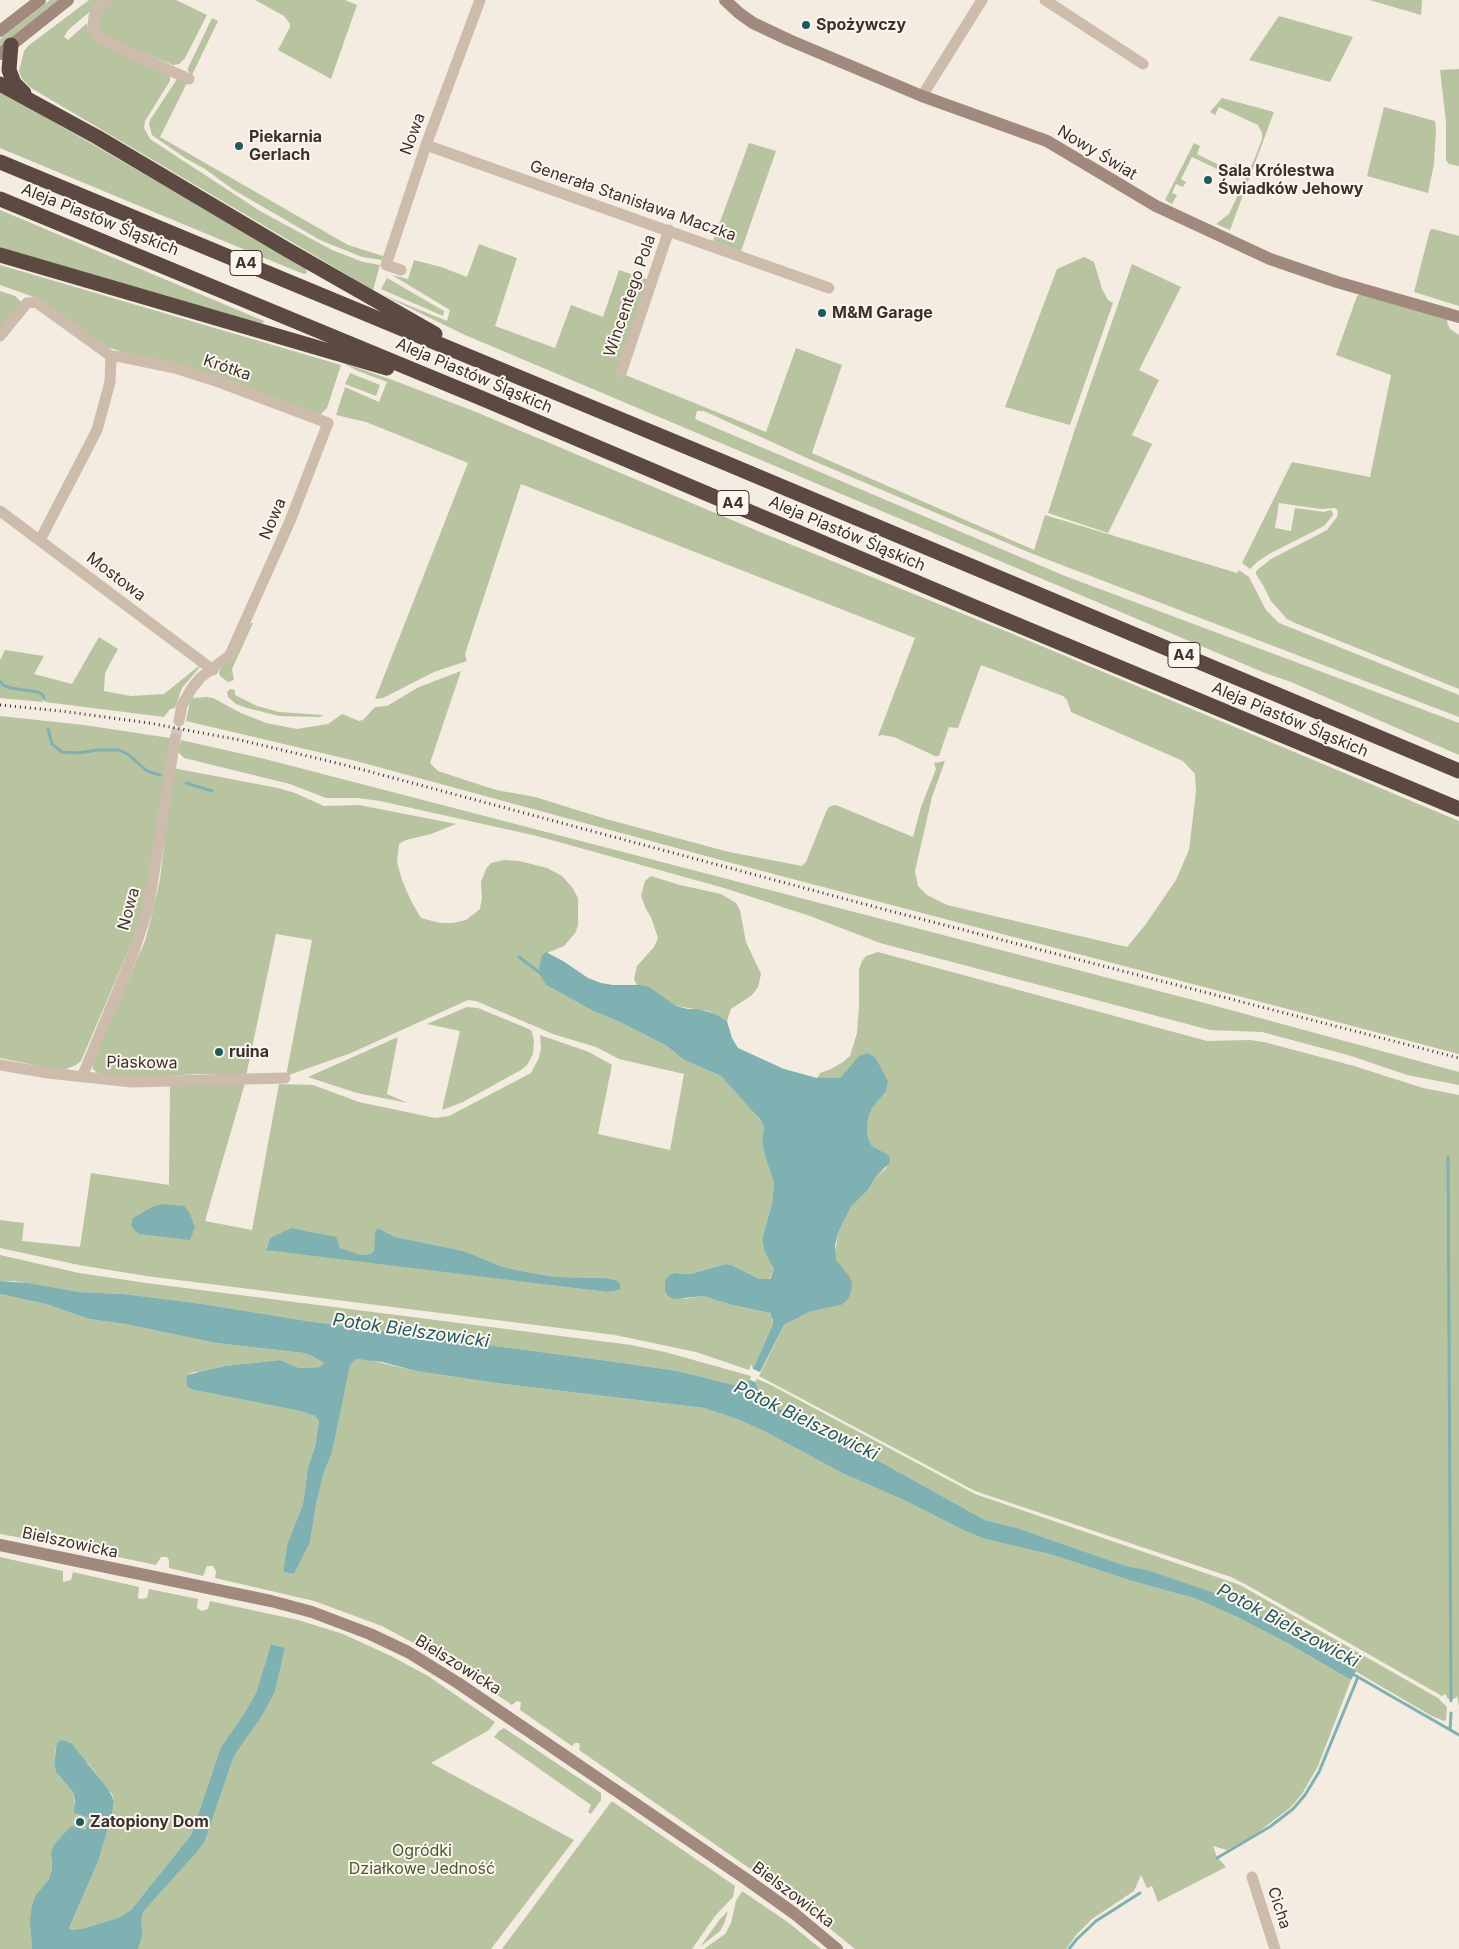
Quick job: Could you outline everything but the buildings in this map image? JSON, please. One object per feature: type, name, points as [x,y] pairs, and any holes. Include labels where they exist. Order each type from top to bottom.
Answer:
[{"type":"highway","points":[[6,50],[9,70],[14,83],[31,100]]},
{"type":"highway","points":[[0,84],[31,100],[303,259],[491,365]]},
{"type":"highway","name":"Aleja Piastów Śląskich","points":[[0,162],[491,365],[1459,771]]},
{"type":"highway","name":"Aleja Piastów Śląskich","points":[[0,199],[481,398],[1002,619],[1459,809]]},
{"type":"highway","points":[[0,255],[362,361],[481,398]]},
{"type":"street","points":[[0,31],[40,0]]},
{"type":"street","points":[[6,50],[68,0]]},
{"type":"street","points":[[108,0],[100,6],[94,16],[93,28],[96,33],[105,41],[189,79]]},
{"type":"street","name":"Nowa","points":[[401,270],[386,265],[426,145],[480,0]]},
{"type":"street","name":"Nowy Świat","points":[[725,0],[753,23],[922,96],[1047,142],[1156,206],[1270,259],[1337,282],[1459,317]]},
{"type":"street","points":[[922,96],[982,0]]},
{"type":"street","points":[[1045,0],[1143,64]]},
{"type":"street","name":"Generała Stanisława Maczka","points":[[426,145],[829,288]]},
{"type":"street","name":"Wincentego Pola","points":[[620,373],[669,230]]},
{"type":"street","points":[[0,336],[27,302],[36,302],[111,356],[110,382],[97,430],[40,540]]},
{"type":"street","name":"Krótka","points":[[111,356],[175,368],[219,382],[328,423]]},
{"type":"street","name":"Nowa","points":[[179,721],[182,705],[192,688],[200,678],[213,670],[230,655],[290,521],[328,423]]},
{"type":"street","name":"Mostowa","points":[[0,511],[213,670]]},
{"type":"street","name":"Nowa","points":[[82,1077],[133,954],[149,905],[175,739]]},
{"type":"street","name":"Piaskowa","points":[[0,1065],[132,1082],[285,1078]]},
{"type":"street","name":"Bielszowicka","points":[[0,1545],[270,1602],[341,1622],[378,1637],[408,1652],[458,1682],[746,1879],[795,1914],[837,1949]]},
{"type":"street","name":"Cicha","points":[[1252,1877],[1275,1949]]},
{"type":"green space","points":[[50,0],[59,0],[0,46],[0,39]]},
{"type":"green space","points":[[89,0],[104,0],[68,30],[64,37],[68,40],[87,23],[88,29],[170,75],[170,81],[145,121],[144,128],[150,139],[260,211],[332,250],[363,262],[380,265],[373,290],[31,88],[22,79],[19,71],[24,51],[28,46]]},
{"type":"green space","points":[[113,0],[176,0],[207,15],[185,58],[179,64],[173,65],[107,38],[99,31],[99,15]]},
{"type":"green space","points":[[255,0],[345,0],[357,5],[331,79],[278,50],[290,24],[284,16]]},
{"type":"green space","points":[[1369,0],[1422,0],[1421,15]]},
{"type":"green space","points":[[1279,16],[1353,37],[1330,82],[1249,60]]},
{"type":"green space","points":[[212,18],[218,21],[192,75],[188,68]]},
{"type":"green space","points":[[1459,69],[1459,166],[1449,164],[1446,160],[1446,122],[1440,70]]},
{"type":"green space","points":[[177,79],[187,83],[160,137],[348,245],[383,256],[382,260],[362,257],[320,240],[234,190],[152,135],[149,124],[150,120]]},
{"type":"green space","points":[[0,91],[306,267],[307,273],[304,274],[279,264],[0,148]]},
{"type":"green space","points":[[1222,98],[1274,112],[1230,230],[1216,224],[1229,214],[1254,160],[1262,139],[1262,133],[1258,125],[1219,107],[1215,115],[1210,112]]},
{"type":"green space","points":[[1384,107],[1435,121],[1434,164],[1428,193],[1367,176]]},
{"type":"green space","points":[[749,143],[776,151],[741,251],[713,241]]},
{"type":"green space","points":[[1194,143],[1200,146],[1197,154],[1231,171],[1235,163],[1239,167],[1239,172],[1236,178],[1192,157],[1181,179],[1186,182],[1183,187],[1176,184],[1172,193],[1177,195],[1172,204],[1165,200]]},
{"type":"green space","points":[[0,210],[264,321],[262,326],[0,251]]},
{"type":"green space","points":[[1433,229],[1459,236],[1459,306],[1414,292],[1430,230]]},
{"type":"green space","points":[[479,244],[517,258],[495,326],[555,348],[571,305],[603,317],[619,270],[649,280],[618,372],[766,432],[796,348],[842,365],[812,453],[1034,550],[1045,515],[1237,573],[1239,570],[1249,577],[1266,610],[1279,623],[1459,695],[1459,717],[1033,554],[809,459],[704,411],[697,411],[695,419],[1065,576],[1459,723],[1459,755],[1291,682],[1265,673],[465,335],[381,294],[447,321],[450,310],[392,275],[408,279],[414,260],[441,267],[467,277]]},
{"type":"green space","points":[[1084,257],[1094,262],[1102,289],[1108,300],[1113,303],[1070,425],[1005,407],[1057,269]]},
{"type":"green space","points":[[1132,264],[1181,287],[1139,370],[1159,380],[1132,435],[1152,444],[1108,533],[1048,513]]},
{"type":"green space","points":[[0,265],[341,365],[327,408],[317,415],[104,346],[34,297],[0,285]]},
{"type":"green space","points":[[387,278],[444,311],[443,316],[381,289]]},
{"type":"green space","points":[[0,291],[15,296],[21,302],[0,331]]},
{"type":"green space","points":[[1360,294],[1448,319],[1447,322],[1450,329],[1459,335],[1459,689],[1295,623],[1287,619],[1271,601],[1256,571],[1271,559],[1327,530],[1337,517],[1338,512],[1336,508],[1321,509],[1279,503],[1275,528],[1291,531],[1295,508],[1324,512],[1330,510],[1333,515],[1324,526],[1269,554],[1250,569],[1242,563],[1292,462],[1370,477],[1391,375],[1336,355],[1357,296]]},
{"type":"green space","points":[[343,363],[476,412],[765,534],[1008,632],[1459,821],[1459,1054],[728,862],[356,761],[186,721],[192,698],[207,697],[213,698],[241,713],[266,723],[297,729],[328,724],[342,714],[359,721],[363,720],[375,707],[387,706],[419,687],[461,671],[430,763],[438,771],[496,790],[535,797],[606,819],[729,852],[802,866],[806,862],[826,812],[829,807],[835,805],[913,837],[921,807],[936,769],[934,763],[945,761],[932,797],[915,871],[918,886],[927,895],[947,905],[1127,947],[1146,924],[1176,880],[1189,850],[1196,792],[1195,774],[1183,761],[1071,712],[1067,700],[1063,696],[981,665],[958,728],[949,727],[939,756],[935,756],[894,737],[878,736],[915,638],[521,484],[465,654],[467,661],[434,672],[383,698],[375,699],[468,463],[366,422],[336,415],[345,387],[379,402],[387,382]]},
{"type":"green space","points":[[350,373],[380,385],[376,396],[345,384]]},
{"type":"green space","points":[[251,623],[253,623],[232,669],[234,680],[228,682],[220,676],[219,672]]},
{"type":"green space","points":[[99,637],[118,649],[105,673],[104,691],[131,696],[164,694],[200,665],[182,688],[175,708],[170,709],[164,717],[45,702],[44,695],[38,691],[11,687],[0,680],[0,660],[5,650],[44,656],[34,674],[72,684]]},
{"type":"green space","points":[[0,682],[3,686],[11,689],[38,693],[42,695],[43,702],[0,698]]},
{"type":"green space","points":[[230,689],[235,690],[235,695],[257,706],[279,712],[323,715],[320,717],[279,716],[247,708],[236,704],[228,697],[227,692]]},
{"type":"green space","points":[[0,716],[84,725],[170,738],[145,902],[136,933],[81,1061],[64,1070],[0,1058]]},
{"type":"green space","points":[[181,740],[265,759],[1201,1002],[1459,1072],[1459,1085],[1407,1075],[1348,1055],[1262,1032],[1210,1030],[880,943],[810,916],[724,888],[537,836],[380,801],[358,798],[326,798],[290,784],[184,758],[178,752]]},
{"type":"green space","points":[[173,768],[278,788],[295,793],[324,806],[359,805],[456,824],[399,844],[397,862],[402,880],[421,918],[440,923],[453,923],[466,920],[480,909],[482,898],[481,882],[486,869],[491,863],[504,860],[519,861],[547,868],[562,876],[572,887],[578,898],[578,924],[576,932],[564,946],[542,955],[546,985],[593,1011],[618,1021],[667,1046],[684,1060],[721,1076],[754,1111],[764,1127],[762,1141],[774,1183],[772,1203],[762,1240],[774,1269],[769,1279],[759,1279],[732,1265],[726,1264],[690,1274],[674,1273],[665,1280],[684,1299],[703,1296],[769,1313],[772,1316],[773,1324],[753,1369],[751,1364],[749,1370],[696,1352],[615,1335],[146,1276],[79,1265],[0,1248],[0,1220],[24,1223],[22,1241],[80,1247],[91,1173],[169,1185],[170,1085],[245,1083],[205,1221],[252,1230],[279,1084],[313,1085],[359,1102],[435,1118],[449,1116],[531,1073],[539,1058],[541,1048],[540,1035],[589,1052],[612,1065],[598,1134],[670,1150],[684,1074],[619,1059],[596,1047],[553,1034],[476,1001],[468,1000],[351,1053],[286,1076],[312,940],[276,934],[246,1076],[198,1074],[133,1078],[101,1075],[93,1069],[92,1063],[145,941],[160,879]],"holes":[[[378,1228],[395,1237],[464,1251],[500,1266],[516,1270],[555,1277],[606,1278],[616,1280],[620,1284],[620,1290],[607,1292],[266,1249],[270,1238],[307,1231],[320,1234],[338,1243],[340,1248],[361,1255],[370,1254],[374,1251]]]},
{"type":"green space","points":[[651,876],[721,894],[736,903],[740,910],[746,942],[761,974],[758,987],[752,995],[731,1009],[727,1021],[708,1011],[676,1006],[637,985],[634,979],[637,966],[654,947],[658,938],[641,896],[645,881]]},
{"type":"green space","points":[[878,952],[1207,1041],[1250,1040],[1264,1042],[1354,1066],[1423,1088],[1459,1095],[1459,1706],[1457,1696],[1454,1699],[1448,1699],[1445,1694],[1442,1696],[1231,1577],[975,1491],[759,1376],[784,1325],[809,1312],[841,1305],[835,1253],[838,1233],[851,1207],[868,1190],[875,1178],[886,1168],[889,1155],[872,1146],[868,1138],[867,1128],[872,1108],[880,1097],[879,1066],[875,1057],[854,1062],[840,1078],[817,1078],[820,1073],[829,1070],[850,1056],[857,1033],[859,970],[866,956]]},
{"type":"green space","points":[[467,1007],[478,1008],[531,1030],[534,1040],[533,1054],[527,1065],[521,1070],[463,1102],[442,1110],[460,1031],[427,1024]]},
{"type":"green space","points":[[398,1037],[387,1094],[408,1103],[357,1093],[308,1077]]},
{"type":"green space","points":[[0,1255],[79,1273],[146,1283],[631,1345],[665,1352],[751,1376],[750,1380],[740,1385],[734,1385],[678,1371],[601,1360],[307,1321],[203,1304],[124,1294],[79,1292],[14,1281],[0,1281]]},
{"type":"green space","points":[[0,1294],[46,1304],[89,1319],[125,1324],[216,1343],[304,1353],[324,1363],[320,1367],[299,1368],[280,1360],[225,1366],[187,1375],[186,1381],[194,1390],[300,1411],[315,1416],[319,1421],[315,1445],[308,1467],[303,1504],[287,1545],[283,1572],[294,1574],[310,1543],[316,1505],[324,1472],[332,1453],[350,1366],[356,1359],[369,1360],[416,1371],[496,1383],[704,1408],[737,1419],[764,1431],[842,1473],[985,1539],[1053,1555],[1132,1581],[1197,1599],[1289,1644],[1351,1680],[1318,1766],[1302,1794],[1290,1808],[1254,1835],[1227,1850],[1213,1846],[1217,1857],[1226,1867],[1158,1902],[1152,1886],[1147,1888],[1141,1875],[1134,1891],[1092,1919],[1077,1934],[1066,1949],[855,1949],[788,1895],[579,1750],[579,1743],[575,1743],[572,1746],[520,1710],[521,1702],[517,1701],[512,1705],[447,1661],[382,1626],[314,1601],[215,1578],[216,1571],[213,1566],[207,1566],[203,1576],[169,1568],[167,1557],[161,1557],[156,1565],[80,1549],[79,1543],[74,1540],[66,1546],[0,1534]]},
{"type":"green space","points":[[757,1379],[975,1494],[1240,1585],[1438,1698],[1447,1707],[1446,1720],[1444,1721],[1430,1715],[1249,1609],[1212,1592],[1148,1570],[1126,1566],[1017,1528],[985,1520],[834,1436],[767,1403],[758,1391],[755,1382]]},
{"type":"green space","name":"Ogródki Działkowe Jedność","points":[[0,1557],[63,1571],[63,1582],[71,1580],[73,1572],[139,1587],[138,1598],[140,1599],[147,1598],[149,1589],[198,1599],[197,1608],[202,1611],[208,1609],[210,1601],[298,1620],[343,1634],[391,1656],[428,1676],[495,1722],[489,1730],[431,1763],[574,1840],[491,1949],[138,1949],[143,1934],[141,1922],[143,1912],[205,1841],[234,1756],[262,1716],[275,1692],[285,1648],[271,1644],[256,1693],[221,1747],[191,1835],[131,1910],[120,1917],[85,1928],[71,1930],[69,1928],[98,1862],[112,1815],[114,1801],[112,1794],[88,1763],[56,1747],[54,1763],[56,1772],[73,1792],[76,1814],[89,1818],[85,1830],[67,1832],[53,1846],[52,1869],[49,1879],[39,1892],[31,1931],[32,1949],[0,1949]]},
{"type":"green space","points":[[504,1728],[601,1793],[601,1800],[591,1814],[588,1812],[591,1805],[494,1737]]},
{"type":"green space","points":[[611,1802],[735,1886],[733,1897],[715,1916],[692,1949],[502,1949]]},
{"type":"green space","points":[[742,1891],[789,1923],[821,1949],[704,1949],[725,1934],[731,1923],[736,1901]]},
{"type":"green space","points":[[728,1911],[720,1931],[700,1947],[720,1919]]},
{"type":"water","points":[[546,952],[588,978],[601,983],[649,987],[676,1006],[716,1014],[727,1021],[732,1038],[738,1048],[784,1069],[817,1078],[840,1078],[859,1056],[867,1053],[875,1057],[888,1081],[886,1091],[872,1108],[867,1128],[868,1138],[872,1146],[889,1155],[890,1162],[875,1178],[868,1190],[851,1207],[838,1233],[835,1245],[836,1260],[849,1276],[852,1283],[848,1299],[841,1305],[809,1312],[784,1325],[760,1372],[753,1369],[773,1324],[770,1313],[732,1305],[703,1296],[676,1299],[669,1297],[665,1291],[665,1280],[674,1273],[690,1274],[726,1264],[732,1265],[759,1279],[770,1279],[774,1269],[765,1252],[762,1240],[772,1203],[774,1183],[762,1141],[764,1127],[759,1118],[721,1076],[684,1060],[667,1046],[618,1021],[593,1011],[546,985],[540,975],[539,968],[542,955]]},
{"type":"water","points":[[164,1204],[184,1206],[189,1212],[195,1227],[190,1240],[139,1234],[134,1230],[131,1225],[133,1218],[154,1206]]},
{"type":"water","points":[[292,1228],[336,1237],[340,1248],[361,1255],[370,1254],[374,1251],[375,1233],[378,1228],[395,1237],[464,1251],[500,1266],[516,1270],[555,1277],[606,1278],[616,1280],[620,1284],[620,1290],[607,1292],[266,1250],[270,1238]]},
{"type":"water","points":[[0,1281],[28,1283],[79,1292],[124,1294],[203,1304],[307,1321],[601,1360],[678,1371],[734,1385],[740,1385],[750,1380],[755,1382],[761,1397],[767,1403],[834,1436],[985,1520],[1017,1528],[1126,1566],[1148,1570],[1212,1592],[1249,1609],[1356,1671],[1351,1680],[1289,1644],[1197,1599],[1132,1581],[1053,1555],[985,1539],[965,1531],[906,1501],[842,1473],[764,1431],[737,1419],[704,1408],[496,1383],[416,1371],[382,1362],[356,1359],[350,1366],[332,1453],[324,1472],[316,1505],[310,1543],[294,1574],[283,1572],[287,1545],[303,1504],[308,1467],[315,1446],[319,1421],[315,1416],[300,1411],[194,1390],[188,1387],[187,1375],[225,1366],[280,1360],[299,1368],[320,1367],[324,1363],[304,1353],[216,1343],[125,1324],[89,1319],[46,1304],[0,1294]]},
{"type":"water","points":[[271,1644],[285,1648],[275,1692],[262,1716],[234,1756],[205,1841],[143,1912],[141,1922],[143,1934],[138,1949],[32,1949],[30,1920],[32,1906],[36,1895],[49,1879],[52,1869],[51,1853],[53,1846],[71,1826],[85,1830],[89,1818],[74,1813],[75,1801],[73,1792],[56,1772],[54,1763],[57,1743],[62,1740],[71,1743],[109,1790],[114,1801],[112,1815],[98,1862],[69,1928],[71,1930],[85,1928],[120,1917],[131,1910],[191,1835],[221,1747],[256,1693]]},
{"type":"waterway","points":[[0,681],[3,685],[11,688],[38,692],[43,695],[44,699]]},
{"type":"waterway","points":[[48,729],[52,744],[62,752],[78,753],[98,750],[119,750],[129,755],[147,771],[160,775]]},
{"type":"waterway","points":[[186,783],[212,791]]},
{"type":"waterway","points":[[519,957],[544,976]]},
{"type":"waterway","points":[[1448,1157],[1451,1701]]},
{"type":"waterway","name":"Potok Bielszowicki","points":[[1351,1673],[1459,1735]]},
{"type":"waterway","points":[[1217,1858],[1271,1826],[1293,1809],[1305,1795],[1319,1772],[1358,1677]]},
{"type":"waterway","points":[[1450,1730],[1451,1713]]},
{"type":"waterway","points":[[1069,1949],[1096,1921],[1140,1893]]},
{"type":"tunnel","points":[[175,739],[179,721]]},
{"type":"railway","points":[[0,705],[149,723],[240,740],[345,765],[894,912],[1459,1058]]},
{"type":"place","name":"Spożywczy","points":[[806,25]]},
{"type":"place","name":"Piekarnia Gerlach","points":[[239,146]]},
{"type":"place","name":"Sala Królestwa Świadków Jehowy","points":[[1208,180]]},
{"type":"place","name":"M&M Garage","points":[[822,313]]},
{"type":"place","name":"ruina","points":[[219,1052]]},
{"type":"place","name":"Zatopiony Dom","points":[[80,1822]]}]
